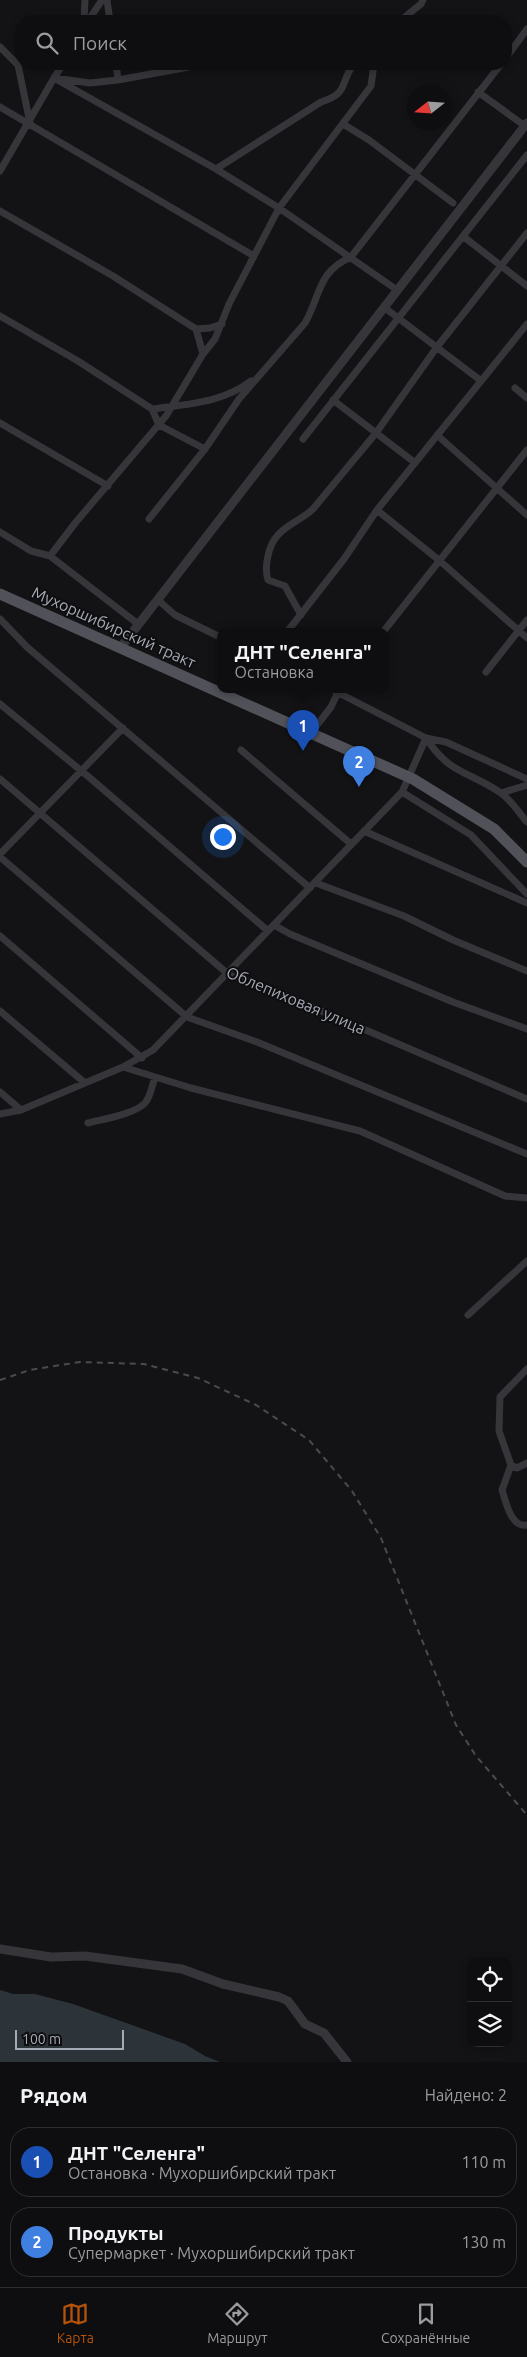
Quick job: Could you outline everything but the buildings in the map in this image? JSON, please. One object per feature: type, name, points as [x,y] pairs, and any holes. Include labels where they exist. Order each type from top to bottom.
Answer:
[{"type":"main road","name":"Мухоршибирский тракт","points":[[0,594],[217,690]]},
{"type":"main road","name":"Мухоршибирский тракт","points":[[223,693],[409,777],[494,829],[527,862]]},
{"type":"street","points":[[85,15],[86,0]]},
{"type":"street","points":[[92,15],[102,0]]},
{"type":"street","points":[[107,0],[109,15]]},
{"type":"street","points":[[407,15],[423,0]]},
{"type":"street","points":[[512,50],[527,30]]},
{"type":"street","points":[[0,47],[15,62]]},
{"type":"street","points":[[19,70],[30,123]]},
{"type":"street","points":[[0,171],[30,123],[59,70]]},
{"type":"street","points":[[117,70],[118,80]]},
{"type":"street","points":[[54,78],[90,83],[172,70]]},
{"type":"street","points":[[216,169],[321,102],[333,98],[342,90],[351,70]]},
{"type":"street","points":[[50,556],[172,407],[203,354],[215,339],[228,304],[280,208],[371,86],[373,70]]},
{"type":"street","points":[[149,518],[204,449],[239,399],[305,323],[312,311],[324,279],[332,267],[351,257],[496,70]]},
{"type":"street","points":[[54,78],[216,169],[280,208],[397,290]]},
{"type":"street","points":[[121,647],[526,125],[478,92]]},
{"type":"street","points":[[0,106],[254,256]]},
{"type":"street","points":[[343,124],[369,140],[413,175],[453,203]]},
{"type":"street","points":[[303,439],[527,155]]},
{"type":"street","points":[[0,210],[114,276],[196,329],[210,328],[222,324]]},
{"type":"street","points":[[301,615],[285,586],[268,580],[266,566],[277,535],[314,509],[376,433],[437,347],[527,233]]},
{"type":"street","points":[[464,237],[527,286]]},
{"type":"street","points":[[384,308],[480,380]]},
{"type":"street","points":[[0,316],[78,361],[152,408],[159,425],[204,449]]},
{"type":"street","points":[[290,628],[344,559],[377,510],[414,462],[527,324]]},
{"type":"street","points":[[196,329],[203,354]]},
{"type":"street","points":[[152,408],[172,407],[223,397],[241,389],[262,373]]},
{"type":"street","points":[[515,388],[527,398]]},
{"type":"street","points":[[333,400],[414,462]]},
{"type":"street","points":[[0,423],[108,486]]},
{"type":"street","points":[[437,435],[527,515]]},
{"type":"street","points":[[386,628],[527,450]]},
{"type":"street","points":[[377,510],[440,561],[527,638]]},
{"type":"street","points":[[0,532],[31,551],[50,556],[80,577],[138,624]]},
{"type":"street","points":[[158,600],[175,614],[217,635]]},
{"type":"street","points":[[0,619],[28,646],[123,728],[313,885],[404,916],[453,940],[527,971]]},
{"type":"street","points":[[486,672],[527,620]]},
{"type":"street","points":[[311,733],[331,707],[336,693]]},
{"type":"street","points":[[343,693],[426,738],[446,742],[527,779]]},
{"type":"street","points":[[0,704],[271,928],[290,934],[453,1002],[527,1029]]},
{"type":"street","points":[[123,728],[0,856],[187,1017],[257,1042],[527,1154]]},
{"type":"street","points":[[0,1114],[21,1110],[123,1067],[142,1058],[153,1050],[187,1017],[402,792],[426,738]]},
{"type":"street","points":[[426,738],[436,753],[452,768],[501,793],[527,822]]},
{"type":"street","points":[[241,750],[351,844]]},
{"type":"street","name":"Облепиховая улица","points":[[0,779],[228,974],[277,992],[527,1099]]},
{"type":"street","points":[[501,793],[527,784]]},
{"type":"street","points":[[402,792],[471,835],[527,894]]},
{"type":"street","points":[[364,831],[527,903]]},
{"type":"street","points":[[0,936],[142,1058]]},
{"type":"street","points":[[0,1012],[85,1083]]},
{"type":"street","points":[[123,1067],[360,1131],[505,1196],[527,1198]]},
{"type":"street","points":[[88,1124],[137,1109],[145,1103],[150,1095],[155,1077]]},
{"type":"street","points":[[0,1092],[21,1110]]},
{"type":"street","points":[[468,1315],[527,1261]]},
{"type":"street","points":[[527,1368],[500,1397],[499,1431],[511,1465],[502,1490],[516,1523],[521,1526],[527,1525]]},
{"type":"street","points":[[511,1465],[517,1468],[527,1463]]},
{"type":"street","points":[[0,1949],[51,1957],[85,1956],[182,1969],[223,1984],[279,1997],[288,2001],[305,2024],[324,2033],[346,2062]]},
{"type":"shaded area","points":[[0,1990],[13,1994],[35,1994],[73,2004],[185,2044],[205,2056],[220,2062],[0,2062]]},
{"type":"railway","points":[[0,1380],[30,1370],[80,1362],[144,1364],[198,1378],[256,1405],[309,1440],[352,1491],[381,1538],[456,1725],[476,1756],[527,1815]]},
{"type":"place","name":"ДНТ \"Селенга\"","points":[[303,751]]},
{"type":"place","name":"Продукты","points":[[359,787]]}]
